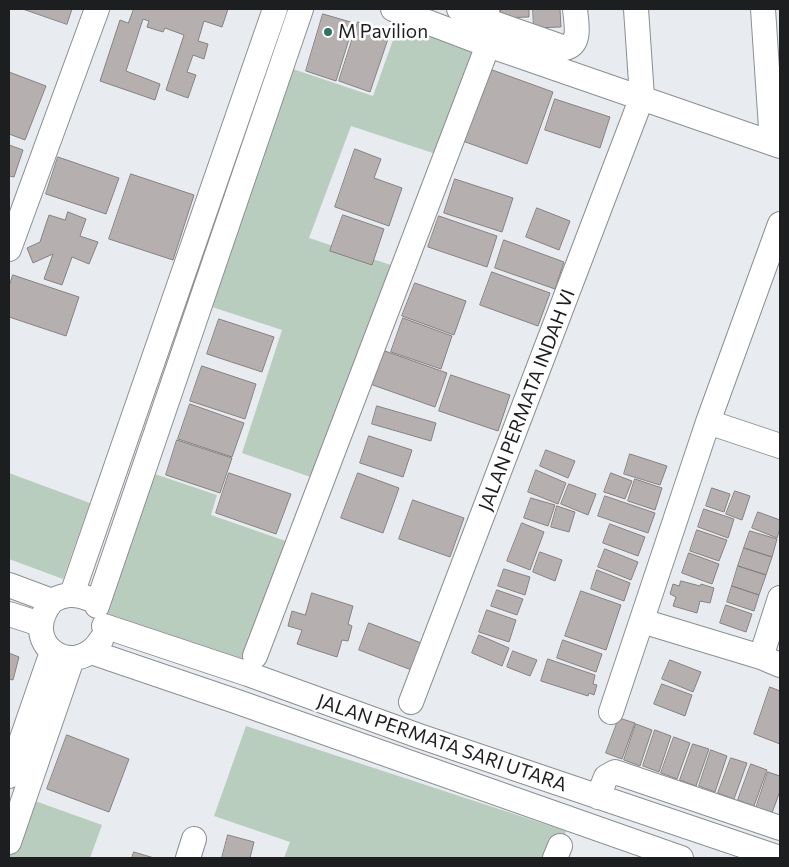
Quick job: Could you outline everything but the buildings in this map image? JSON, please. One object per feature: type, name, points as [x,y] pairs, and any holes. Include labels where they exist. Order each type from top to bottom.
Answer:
[{"type":"street","points":[[9,249],[98,9]]},
{"type":"street","points":[[72,654],[42,639],[40,624],[44,611],[62,598],[104,501],[275,9]]},
{"type":"street","points":[[9,776],[72,654],[101,641],[100,616],[130,509],[301,9]]},
{"type":"street","points":[[393,9],[488,45],[776,145],[763,9]]},
{"type":"street","points":[[458,9],[488,15],[565,48],[574,43],[577,32],[575,9]]},
{"type":"street","points":[[636,9],[642,97]]},
{"type":"street","points":[[256,656],[488,45]]},
{"type":"street","name":"JALAN PERMATA INDAH VI","points":[[411,702],[642,97]]},
{"type":"street","points":[[611,712],[708,422],[780,224]]},
{"type":"street","points":[[708,422],[780,446]]},
{"type":"street","points":[[104,501],[130,509]]},
{"type":"street","points":[[9,585],[62,598],[85,597],[100,616]]},
{"type":"street","points":[[642,621],[771,661],[780,598]]},
{"type":"street","points":[[9,614],[40,624]]},
{"type":"street","name":"JALAN PERMATA SARI UTARA","points":[[100,616],[248,674],[419,736],[780,858]]},
{"type":"street","points":[[9,842],[72,654]]},
{"type":"street","name":"JALAN PERMATA SARI UTARA","points":[[72,654],[245,705],[682,858]]},
{"type":"street","points":[[573,821],[591,794],[606,777],[615,772],[780,828]]},
{"type":"green space","points":[[403,12],[488,45],[445,157],[351,126],[309,238],[403,269],[322,481],[242,453],[282,330],[200,303],[281,65],[373,96]]},
{"type":"green space","points":[[143,470],[217,495],[211,515],[297,545],[248,674],[104,626],[97,606]]},
{"type":"green space","points":[[9,473],[90,503],[63,579],[9,559]]},
{"type":"green space","points":[[246,726],[566,831],[556,858],[284,858],[290,842],[214,816]]},
{"type":"green space","points":[[24,797],[102,825],[90,858],[9,858],[9,842]]},
{"type":"place","name":"M Pavilion","points":[[328,32]]}]
